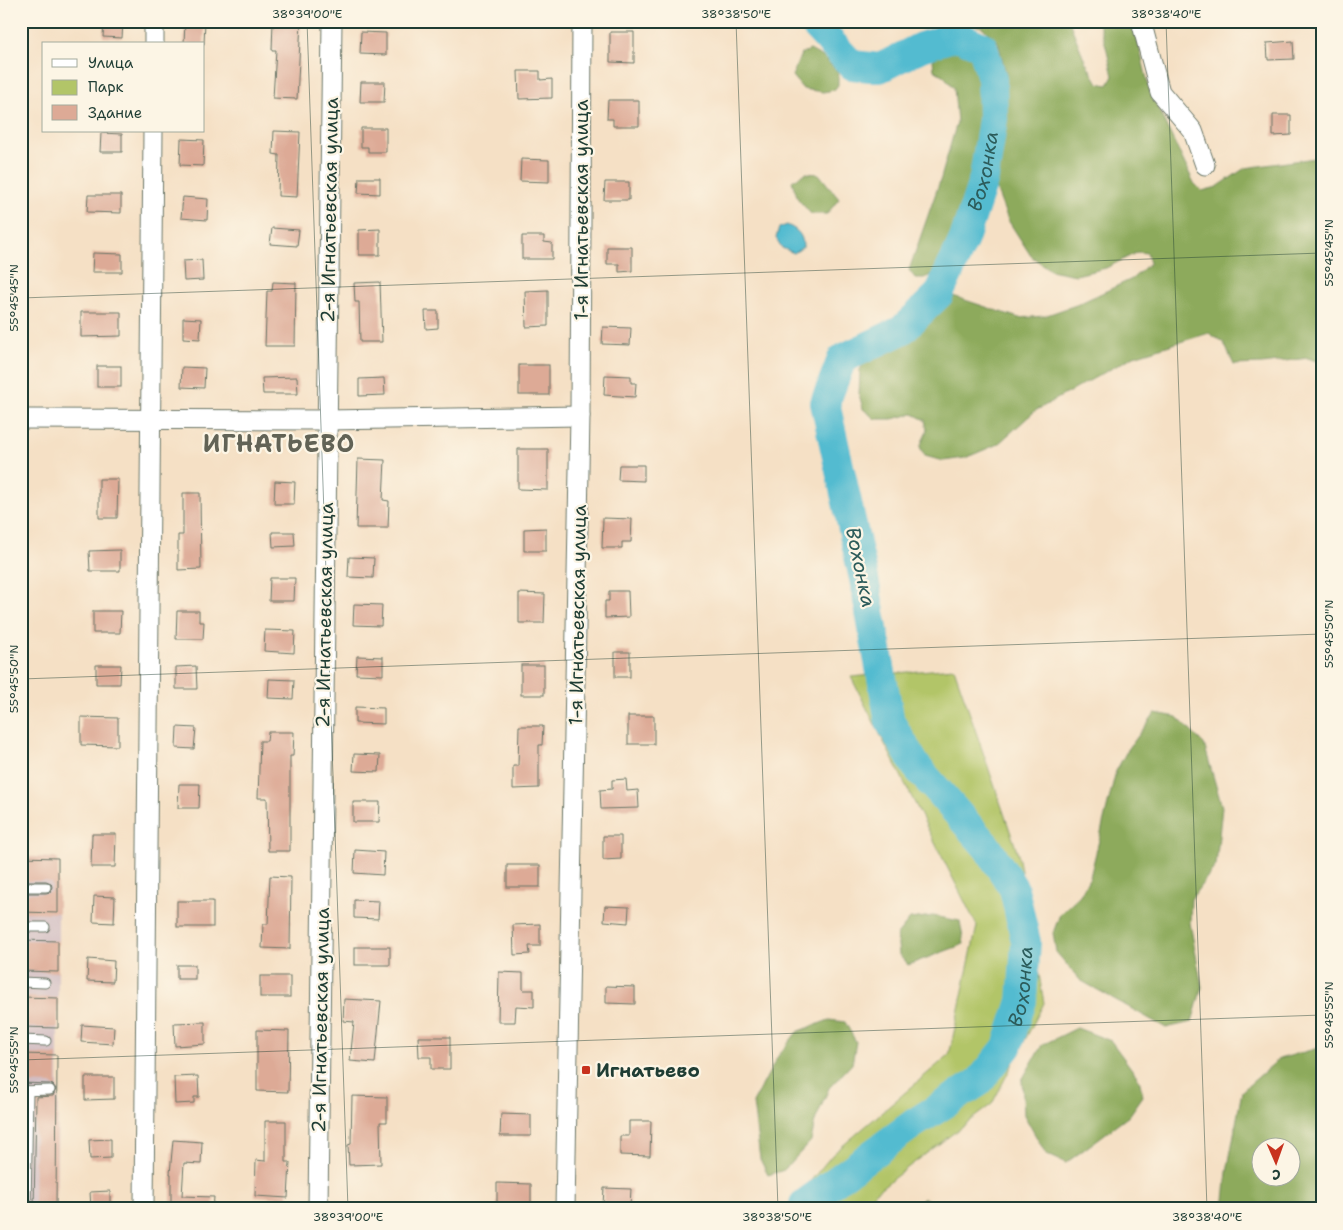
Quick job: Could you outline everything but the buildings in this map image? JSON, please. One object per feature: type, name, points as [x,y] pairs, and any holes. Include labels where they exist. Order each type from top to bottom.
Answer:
[{"type":"street","points":[[154,21],[154,42]]},
{"type":"street","name":"2-я Игнатьевская улица","points":[[318,1209],[332,21]]},
{"type":"street","name":"1-я Игнатьевская улица","points":[[566,1209],[580,416],[582,21]]},
{"type":"street","points":[[1141,21],[1160,92],[1193,130],[1205,165]]},
{"type":"street","points":[[144,1209],[153,132]]},
{"type":"street","points":[[21,419],[326,420],[580,416]]},
{"type":"lane","points":[[21,887],[46,887]]},
{"type":"lane","points":[[21,927],[45,927]]},
{"type":"lane","points":[[21,982],[45,983]]},
{"type":"lane","points":[[21,1040],[46,1041]]},
{"type":"lane","points":[[26,1209],[25,1091],[50,1090]]},
{"type":"shaded area","points":[[21,857],[58,858],[56,1209],[21,1209]]},
{"type":"green space","points":[[958,21],[1069,21],[1085,61],[1098,83],[1108,85],[1113,76],[1098,21],[1133,21],[1150,92],[1194,183],[1202,191],[1217,187],[1245,168],[1322,157],[1322,363],[1308,358],[1262,364],[1234,365],[1224,343],[1209,333],[1134,356],[1035,411],[998,444],[965,458],[943,461],[925,456],[920,447],[927,430],[925,420],[913,414],[892,419],[875,419],[863,409],[859,394],[860,370],[867,356],[924,326],[947,294],[1019,318],[1044,316],[1076,305],[1132,279],[1150,263],[1147,253],[1138,252],[1106,268],[1076,275],[1050,270],[1031,256],[1008,220],[995,186],[1006,74],[998,42],[982,27]]},
{"type":"green space","points":[[954,47],[970,55],[980,76],[983,111],[972,180],[943,256],[931,275],[924,278],[915,278],[909,270],[941,178],[957,122],[954,88],[944,76],[934,70],[933,60],[943,52]]},
{"type":"green space","points":[[810,50],[823,57],[838,72],[838,85],[834,90],[823,92],[803,89],[792,76],[801,54]]},
{"type":"green space","points":[[806,173],[819,174],[839,199],[827,214],[811,214],[798,199],[792,181]]},
{"type":"green space","points":[[954,668],[1018,854],[1044,1003],[992,1104],[874,1193],[869,1209],[787,1209],[833,1154],[949,1055],[977,926],[851,677]]},
{"type":"green space","points":[[1155,713],[1177,717],[1204,744],[1222,807],[1216,865],[1191,899],[1190,923],[1202,987],[1192,1022],[1166,1028],[1080,980],[1056,952],[1053,933],[1060,914],[1080,895],[1090,877],[1116,771],[1127,751]]},
{"type":"green space","points":[[933,916],[960,921],[964,944],[908,965],[899,955],[897,935],[910,919]]},
{"type":"green space","points":[[829,1020],[845,1022],[856,1042],[852,1064],[829,1088],[815,1121],[811,1141],[784,1170],[768,1175],[760,1159],[753,1103],[778,1056],[797,1032]]},
{"type":"green space","points":[[1077,1028],[1111,1041],[1139,1079],[1143,1096],[1129,1116],[1066,1163],[1046,1154],[1024,1115],[1022,1080],[1042,1045]]},
{"type":"green space","points":[[1322,1047],[1322,1209],[1223,1209],[1227,1172],[1242,1091],[1279,1059]]},
{"type":"green space","points":[[924,1198],[937,1205],[938,1209],[913,1209]]},
{"type":"water","points":[[787,225],[797,231],[802,239],[803,247],[794,253],[782,248],[776,238],[779,228]]},
{"type":"waterway","name":"Вохонка","points":[[804,1209],[804,1204],[913,1124],[979,1082],[1007,1047],[1022,1001],[1026,942],[1014,889],[987,847],[916,766],[890,722],[864,579],[825,403],[842,359],[902,330],[939,294],[964,239],[984,178],[993,119],[992,79],[983,47],[957,36],[921,47],[880,68],[852,65],[811,21]]},
{"type":"place","name":"Игнатьево","points":[[586,1070]]},
{"type":"district","name":"ИГНАТЬЕВО","points":[[279,444]]}]
